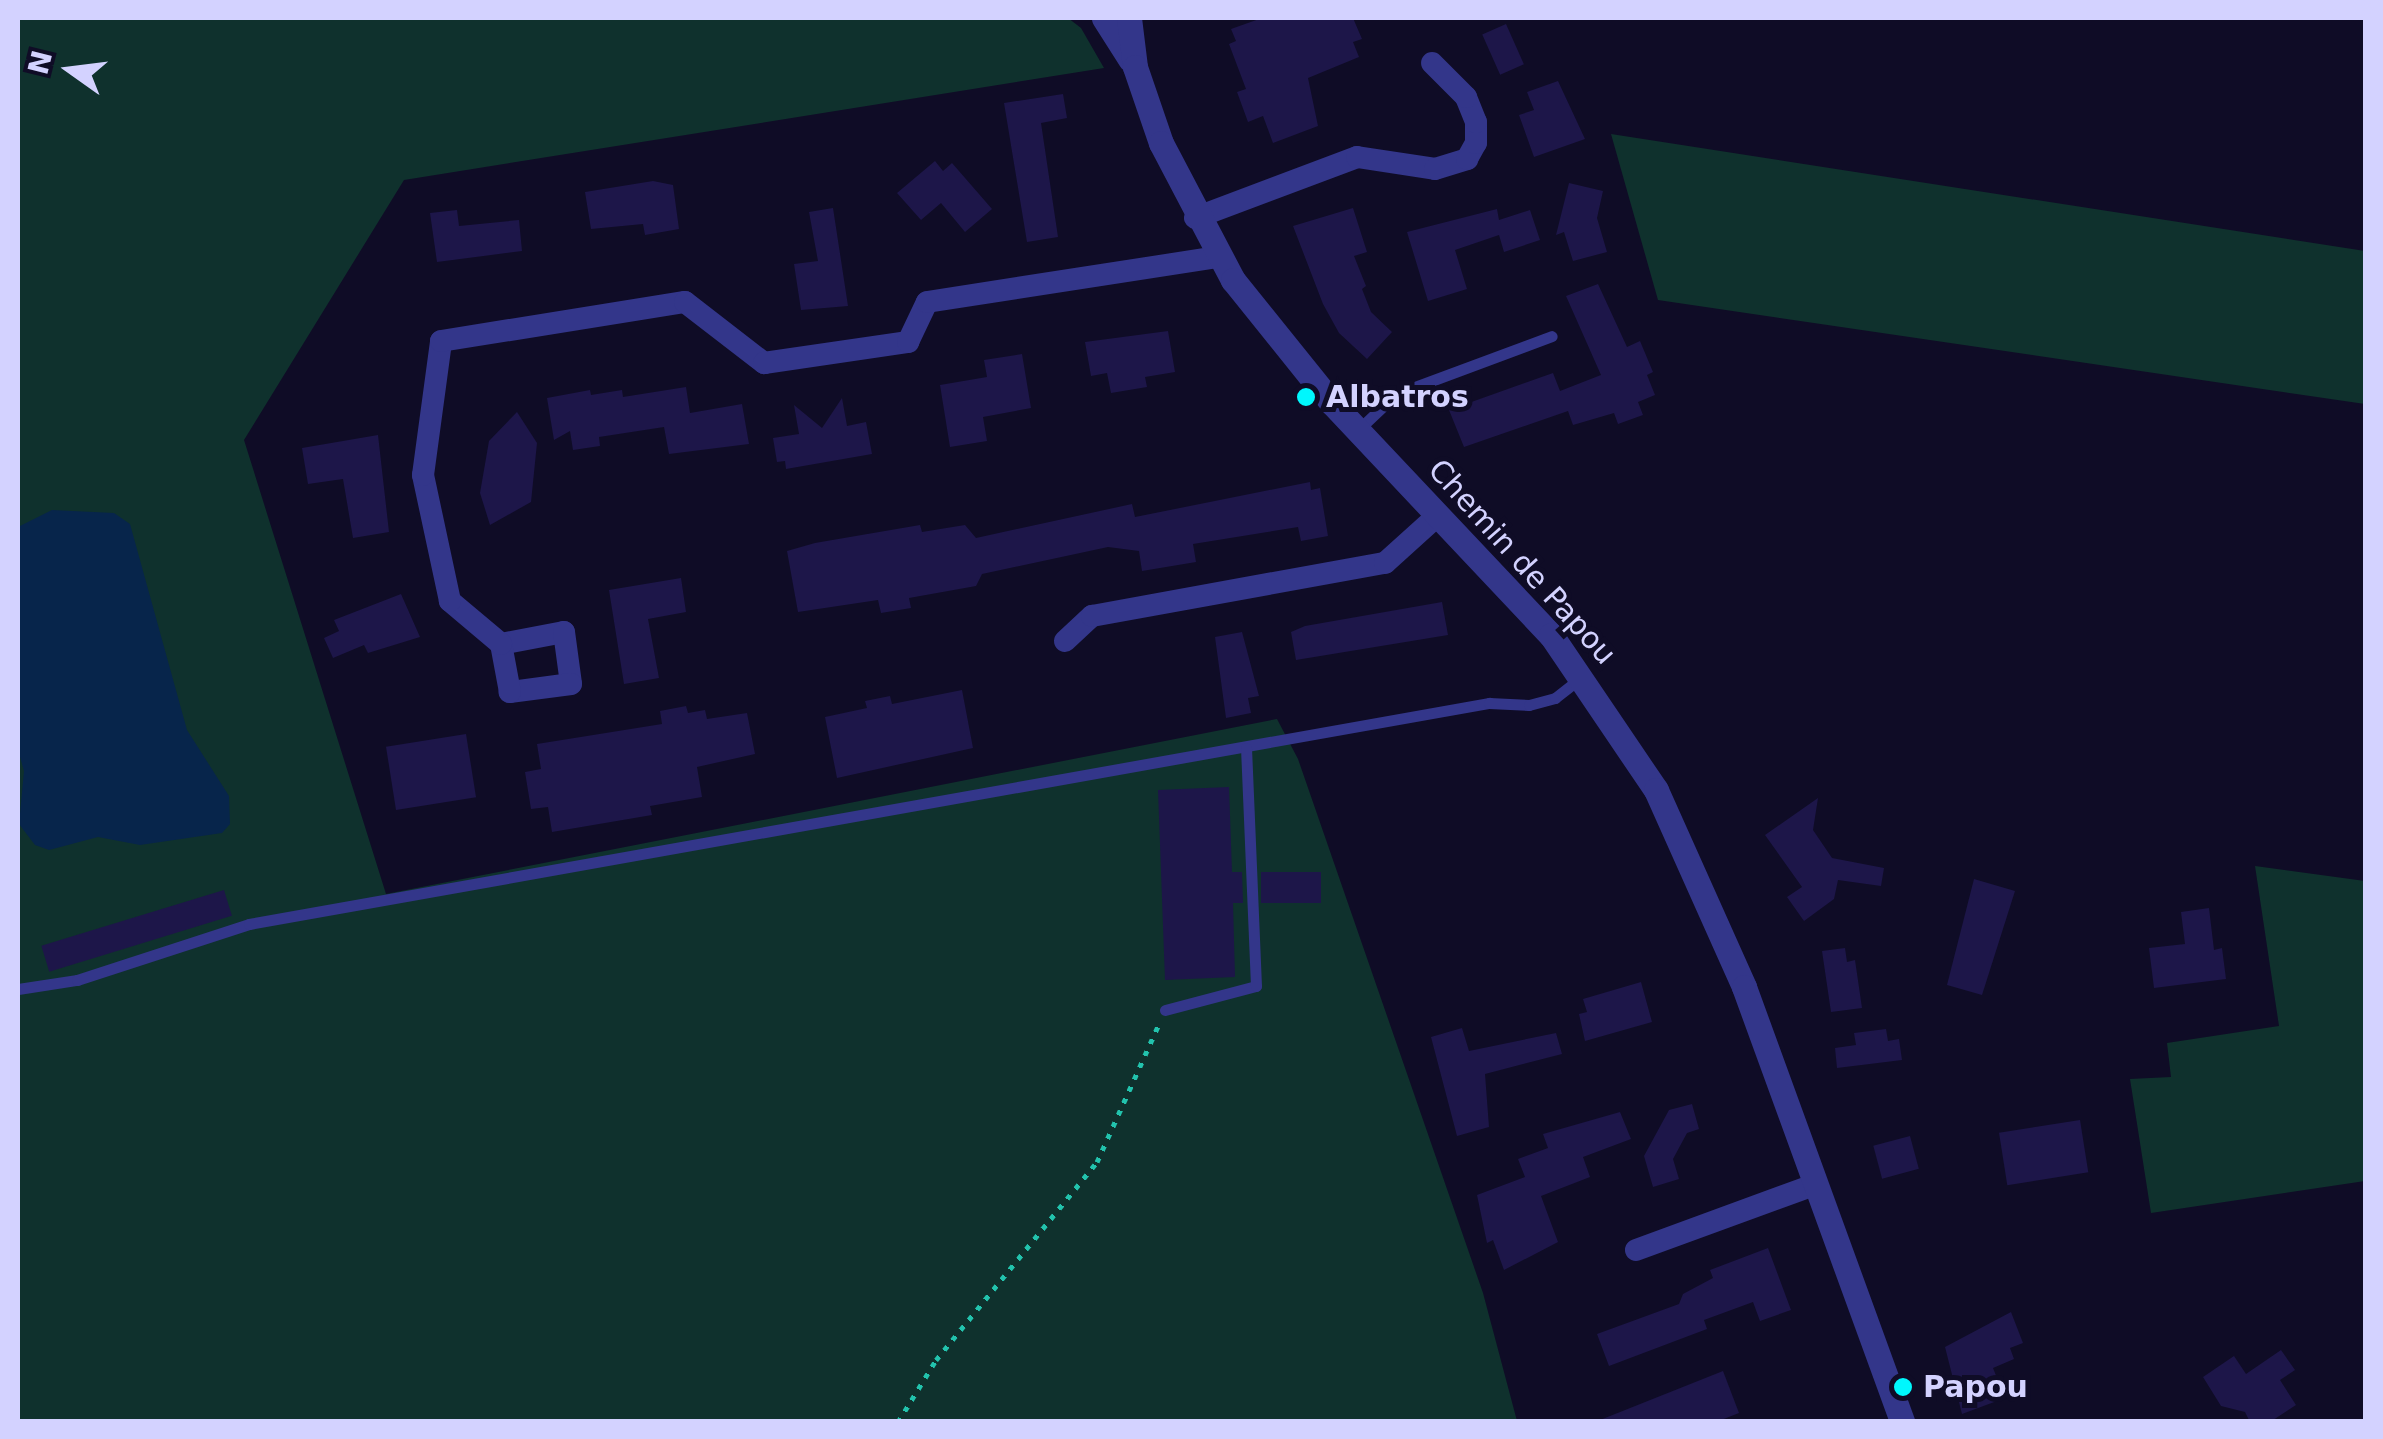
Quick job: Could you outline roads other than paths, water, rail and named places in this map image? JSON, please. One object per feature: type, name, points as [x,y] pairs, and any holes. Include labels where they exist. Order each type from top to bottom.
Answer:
[{"type":"street","name":"Chemin de Papou","points":[[1104,18],[1135,67],[1196,218],[1217,256],[1262,320],[1584,677],[1656,790],[1714,912],[1902,1422]]},
{"type":"street","name":"Chemin de Papou","points":[[1129,18],[1135,67]]},
{"type":"street","points":[[1196,218],[1262,188],[1357,157],[1435,170],[1467,159],[1476,144],[1476,122],[1466,97],[1432,64]]},
{"type":"street","points":[[502,644],[450,600],[423,475],[441,341],[685,302],[764,363],[908,342],[927,302],[1217,256]]},
{"type":"street","points":[[1066,641],[1092,616],[1386,563],[1436,516]]},
{"type":"street","points":[[1636,1250],[1814,1185]]},
{"type":"lane","points":[[1358,430],[1396,394],[1552,336]]},
{"type":"lane","points":[[18,988],[78,980],[249,924],[1490,704],[1529,705],[1555,698],[1584,677]]},
{"type":"lane","points":[[1165,1010],[1256,986],[1246,748]]},
{"type":"water","points":[[52,510],[114,513],[130,524],[187,730],[229,796],[230,824],[222,833],[140,845],[98,837],[49,850],[35,845],[19,824],[24,771],[18,750],[18,527]]},
{"type":"place","name":"Albatros","points":[[1306,397]]},
{"type":"place","name":"Papou","points":[[1903,1387]]}]
